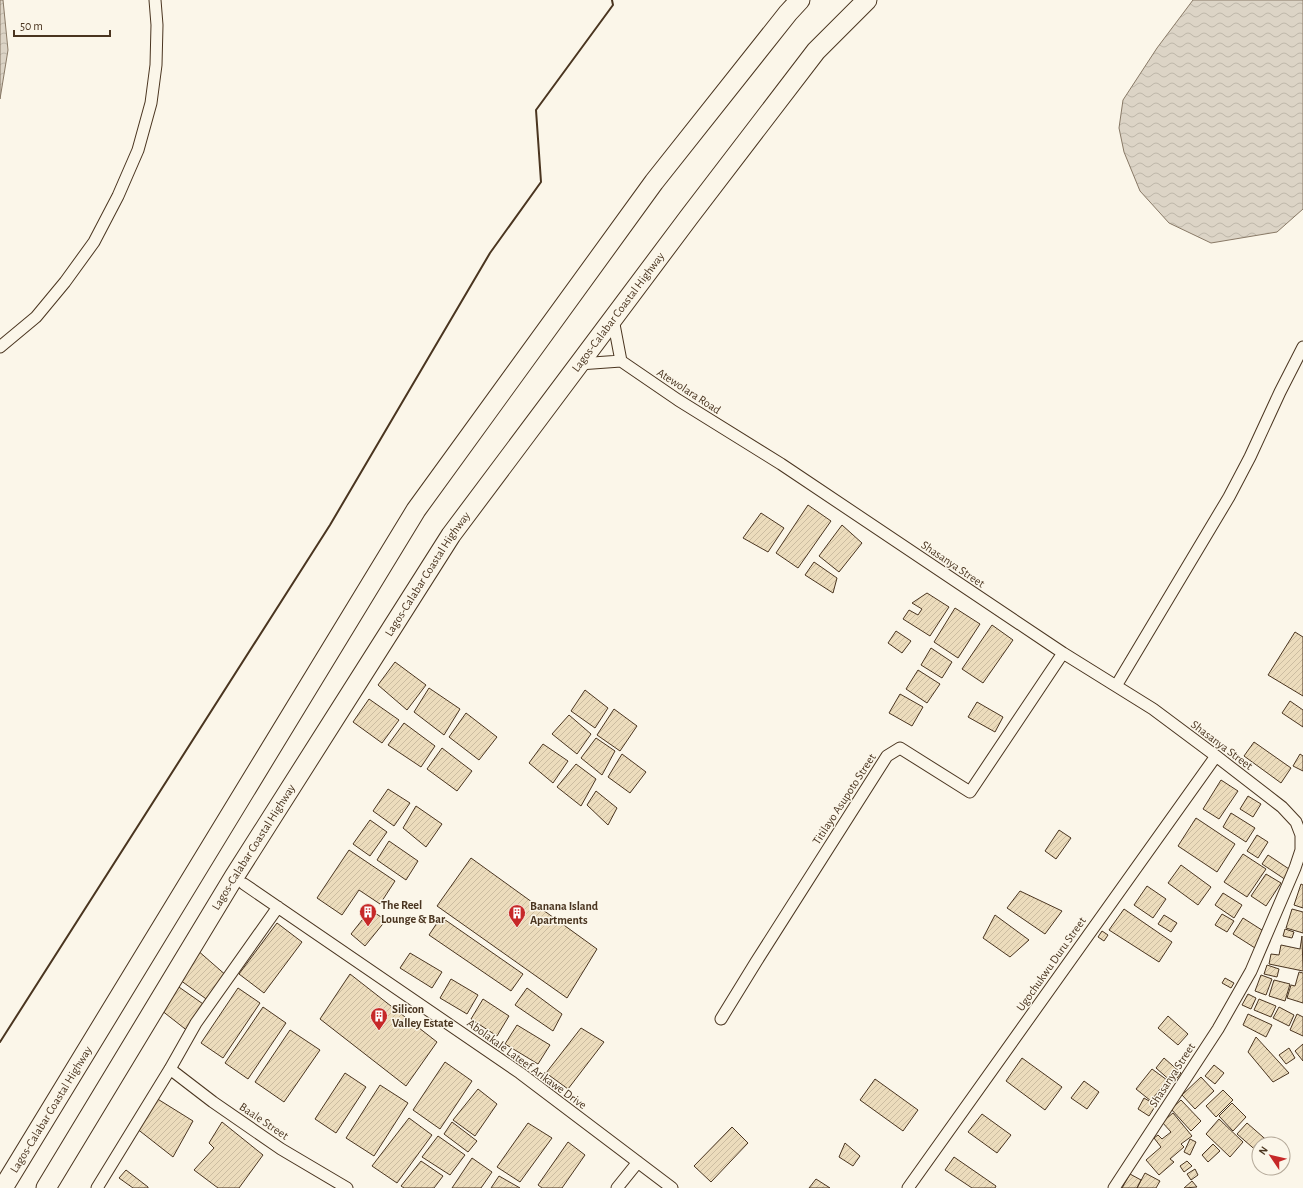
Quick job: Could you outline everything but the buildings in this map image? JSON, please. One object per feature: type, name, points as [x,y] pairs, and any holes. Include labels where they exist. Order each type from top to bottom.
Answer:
[{"type":"highway","name":"Lagos-Calabar Coastal Highway","points":[[2,1188],[416,510],[654,182],[788,13],[800,0]]},
{"type":"highway","name":"Lagos-Calabar Coastal Highway","points":[[46,1188],[234,877],[451,535],[689,217],[816,51],[867,0]]},
{"type":"street","points":[[0,347],[36,318],[65,282],[94,242],[118,196],[138,150],[151,103],[156,65],[157,25],[155,0]]},
{"type":"street","points":[[579,364],[621,361],[613,319]]},
{"type":"street","points":[[1116,686],[1229,497],[1250,457],[1303,346]]},
{"type":"street","name":"Atewolara Road","points":[[621,361],[678,400],[781,464]]},
{"type":"street","name":"Shasanya Street","points":[[781,464],[1063,653],[1153,709],[1282,807],[1296,822],[1302,835],[1301,850],[1295,868],[1251,971],[1218,1029],[1114,1188]]},
{"type":"street","name":"Titilayo Asupoto Street","points":[[721,1019],[887,756],[900,748],[970,792],[1063,653]]},
{"type":"street","name":"Ugochukwu Duru Street","points":[[908,1188],[1216,756]]},
{"type":"street","name":"Abolakale Lateef Arikawe Drive","points":[[244,884],[520,1073],[672,1188]]},
{"type":"street","points":[[97,1188],[170,1069],[196,1023],[278,907]]},
{"type":"street","name":"Baale Street","points":[[170,1069],[213,1102],[281,1149],[347,1188]]},
{"type":"street","points":[[617,1188],[638,1162]]},
{"type":"water","points":[[0,0],[3,0],[8,50],[0,99]]},
{"type":"water","points":[[1193,0],[1303,0],[1303,209],[1277,232],[1211,243],[1169,223],[1140,191],[1124,152],[1119,128],[1123,100],[1157,48]]},
{"type":"wall","points":[[0,1042],[330,525],[490,253],[541,182],[536,110],[613,5],[612,0]]},
{"type":"place","name":"The Reel Lounge & Bar","points":[[368,927]]},
{"type":"place","name":"Banana Island Apartments","points":[[517,928]]},
{"type":"place","name":"Silicon Valley Estate","points":[[379,1031]]}]
